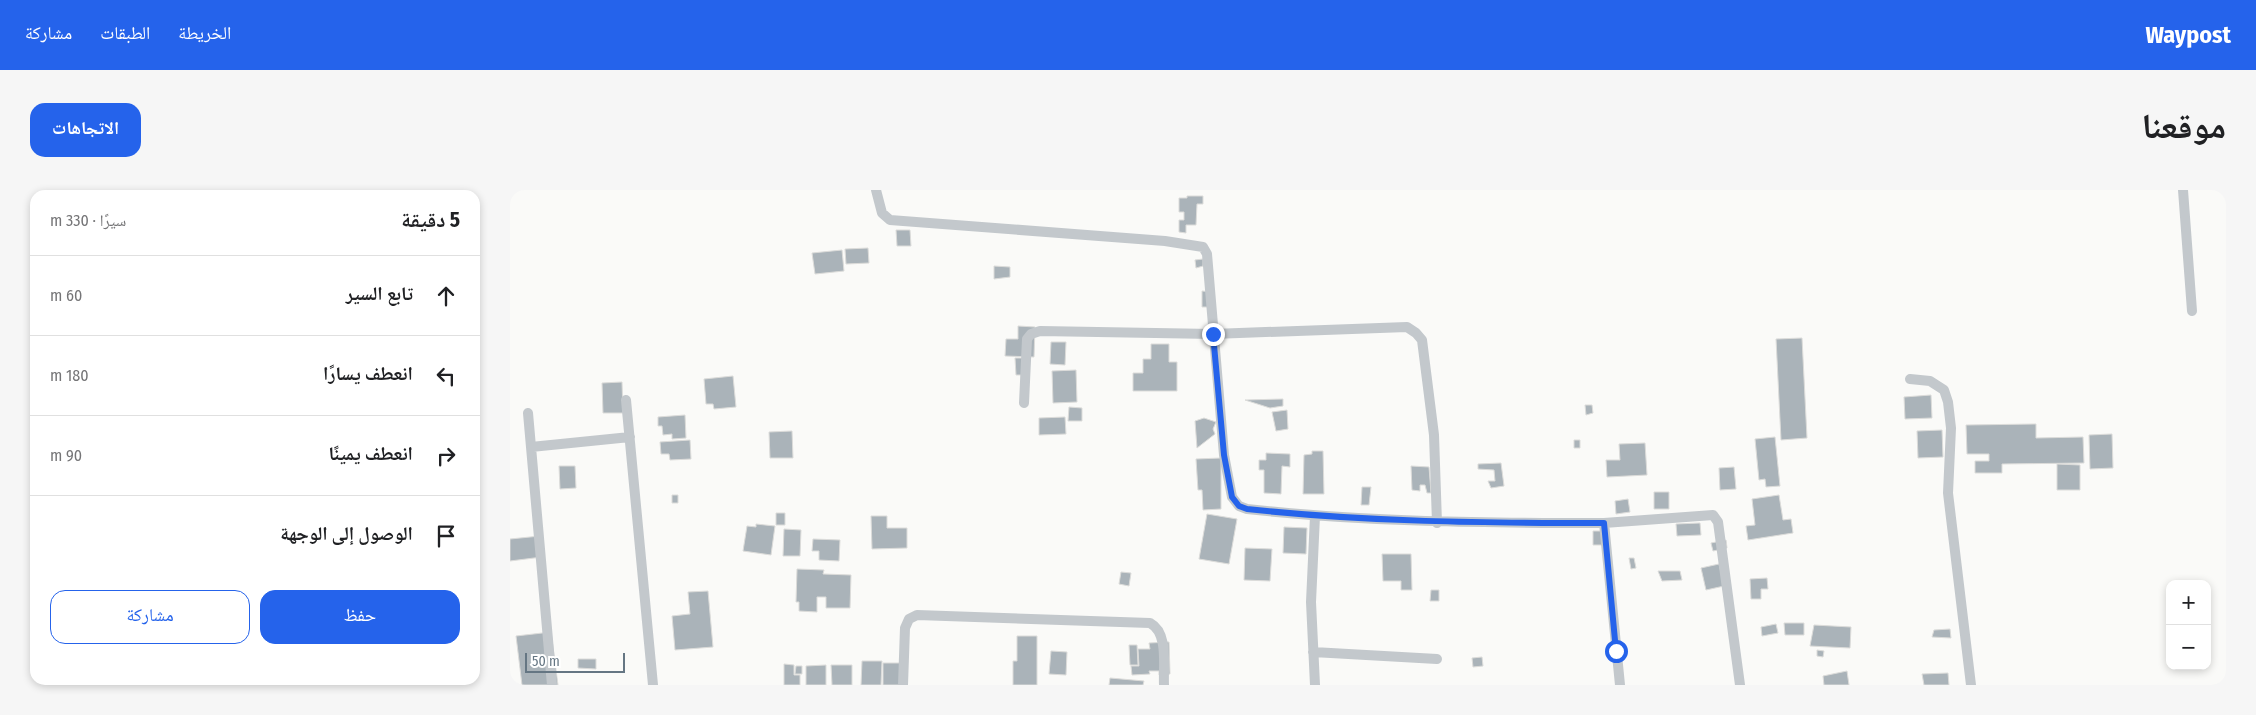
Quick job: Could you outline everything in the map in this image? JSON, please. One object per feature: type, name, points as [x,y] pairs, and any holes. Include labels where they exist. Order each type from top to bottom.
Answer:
[{"type":"street","points":[[876,190],[882,213],[890,220],[1165,240],[1203,247],[1207,254],[1224,455],[1232,497],[1239,506],[1247,509],[1315,516],[1437,522],[1604,523],[1713,515],[1717,518],[1740,685]]},
{"type":"street","points":[[2183,190],[2192,311]]},
{"type":"street","points":[[1024,403],[1027,339],[1031,334],[1040,331],[1213,334],[1407,327],[1422,340],[1434,434],[1437,522]]},
{"type":"street","points":[[1910,379],[1930,381],[1944,390],[1948,402],[1951,428],[1948,493],[1971,685]]},
{"type":"street","points":[[626,400],[653,685]]},
{"type":"street","points":[[528,413],[552,685]]},
{"type":"street","points":[[531,447],[630,437]]},
{"type":"street","points":[[1315,516],[1311,602],[1315,685]]},
{"type":"street","points":[[1604,523],[1620,685]]},
{"type":"street","points":[[903,685],[905,628],[909,619],[917,615],[1150,623],[1157,627],[1162,636],[1164,685]]},
{"type":"street","points":[[1313,652],[1437,659]]},
{"type":"building","points":[[1187,196],[1203,196],[1203,204],[1197,204],[1196,225],[1186,225],[1186,233],[1179,232],[1179,220],[1184,220],[1184,212],[1179,212],[1179,198],[1187,198]]},
{"type":"building","points":[[896,230],[910,230],[911,246],[897,246]]},
{"type":"building","points":[[868,248],[869,263],[846,264],[845,249]]},
{"type":"building","points":[[842,250],[844,271],[815,274],[812,253]]},
{"type":"building","points":[[1203,259],[1203,266],[1196,268],[1195,260]]},
{"type":"building","points":[[994,266],[1010,267],[1010,277],[994,279]]},
{"type":"building","points":[[1202,291],[1214,292],[1213,307],[1202,307]]},
{"type":"building","points":[[1018,326],[1035,327],[1034,357],[1005,356],[1006,339],[1018,339]]},
{"type":"building","points":[[1802,338],[1807,438],[1781,440],[1776,339]]},
{"type":"building","points":[[1051,342],[1066,342],[1065,365],[1050,364]]},
{"type":"building","points":[[1151,344],[1169,344],[1169,362],[1177,362],[1177,391],[1133,391],[1133,373],[1143,373],[1143,359],[1151,359]]},
{"type":"building","points":[[1015,358],[1029,358],[1029,375],[1016,375]]},
{"type":"building","points":[[1076,370],[1077,402],[1053,403],[1052,371]]},
{"type":"building","points":[[733,376],[736,407],[714,409],[713,404],[706,404],[704,379]]},
{"type":"building","points":[[622,382],[623,413],[603,413],[602,383]]},
{"type":"building","points":[[1931,395],[1932,418],[1905,419],[1904,397]]},
{"type":"building","points":[[1283,399],[1283,406],[1270,408],[1245,400]]},
{"type":"building","points":[[1585,405],[1592,405],[1593,413],[1586,415]]},
{"type":"building","points":[[1069,407],[1082,408],[1082,421],[1068,421]]},
{"type":"building","points":[[1287,410],[1288,429],[1276,431],[1272,412]]},
{"type":"building","points":[[685,415],[686,438],[672,439],[672,434],[663,435],[662,426],[658,426],[658,417]]},
{"type":"building","points":[[1065,417],[1066,434],[1039,435],[1039,418]]},
{"type":"building","points":[[1204,418],[1216,422],[1213,429],[1215,434],[1197,448],[1195,421]]},
{"type":"building","points":[[2036,424],[2036,438],[2083,437],[2084,463],[2002,464],[2002,473],[1975,473],[1975,461],[1989,461],[1989,454],[1967,454],[1966,425]]},
{"type":"building","points":[[1942,430],[1943,457],[1918,458],[1917,431]]},
{"type":"building","points":[[792,431],[793,458],[770,458],[769,432]]},
{"type":"building","points":[[2112,434],[2113,468],[2090,469],[2089,435]]},
{"type":"building","points":[[1775,437],[1780,486],[1766,487],[1765,479],[1759,480],[1755,439]]},
{"type":"building","points":[[690,440],[691,459],[670,460],[669,454],[661,454],[660,442]]},
{"type":"building","points":[[1574,440],[1580,440],[1580,448],[1574,448]]},
{"type":"building","points":[[1645,443],[1647,475],[1607,477],[1606,460],[1620,460],[1619,444]]},
{"type":"building","points":[[1312,451],[1323,451],[1324,494],[1303,494],[1304,455],[1312,454]]},
{"type":"building","points":[[1266,453],[1290,454],[1290,467],[1282,466],[1281,494],[1264,493],[1264,470],[1259,470],[1259,460],[1266,460]]},
{"type":"building","points":[[1221,458],[1221,509],[1203,510],[1202,490],[1198,490],[1196,459]]},
{"type":"building","points":[[1501,463],[1504,486],[1491,488],[1488,481],[1495,481],[1494,470],[1478,469],[1478,464]]},
{"type":"building","points":[[2057,464],[2080,465],[2080,490],[2057,490]]},
{"type":"building","points":[[559,466],[575,466],[576,488],[560,489]]},
{"type":"building","points":[[1411,466],[1429,467],[1431,493],[1427,493],[1425,485],[1420,485],[1420,491],[1412,490]]},
{"type":"building","points":[[1734,467],[1736,489],[1720,490],[1719,468]]},
{"type":"building","points":[[1362,487],[1371,487],[1369,505],[1361,505]]},
{"type":"building","points":[[1654,492],[1669,492],[1669,509],[1654,509]]},
{"type":"building","points":[[672,495],[678,495],[678,503],[672,503]]},
{"type":"building","points":[[1779,495],[1783,520],[1791,519],[1793,533],[1748,540],[1746,526],[1755,525],[1752,499]]},
{"type":"building","points":[[1628,499],[1630,512],[1616,514],[1615,501]]},
{"type":"building","points":[[776,513],[785,513],[785,525],[776,525]]},
{"type":"building","points":[[1207,514],[1237,519],[1229,564],[1199,559]]},
{"type":"building","points":[[871,516],[887,516],[887,528],[907,528],[907,548],[872,549]]},
{"type":"building","points":[[1700,523],[1701,535],[1677,536],[1676,524]]},
{"type":"building","points":[[756,524],[775,526],[771,555],[743,551],[747,526],[756,527]]},
{"type":"building","points":[[1284,527],[1307,528],[1306,554],[1283,553]]},
{"type":"building","points":[[784,529],[801,530],[800,556],[783,556]]},
{"type":"building","points":[[1593,531],[1604,531],[1604,545],[1593,545]]},
{"type":"building","points":[[540,536],[542,557],[510,561],[510,539]]},
{"type":"building","points":[[813,539],[840,540],[839,561],[819,560],[819,551],[812,551]]},
{"type":"building","points":[[1726,540],[1727,548],[1713,551],[1711,543]]},
{"type":"building","points":[[1245,548],[1272,549],[1270,581],[1244,580]]},
{"type":"building","points":[[1382,554],[1411,554],[1412,590],[1401,590],[1401,581],[1383,581]]},
{"type":"building","points":[[1629,558],[1634,558],[1636,568],[1631,569]]},
{"type":"building","points":[[1719,564],[1724,586],[1706,590],[1701,568]]},
{"type":"building","points":[[797,569],[824,570],[823,574],[851,575],[850,608],[826,608],[826,597],[817,597],[817,612],[799,611],[799,602],[796,602]]},
{"type":"building","points":[[1658,571],[1680,571],[1682,580],[1662,581]]},
{"type":"building","points":[[1121,572],[1131,573],[1129,586],[1119,584]]},
{"type":"building","points":[[1767,578],[1768,589],[1761,589],[1761,599],[1751,599],[1750,579]]},
{"type":"building","points":[[1431,590],[1439,590],[1439,601],[1430,601]]},
{"type":"building","points":[[708,591],[713,647],[675,650],[672,616],[690,614],[688,592]]},
{"type":"building","points":[[1784,623],[1804,623],[1804,635],[1785,635]]},
{"type":"building","points":[[1776,624],[1778,633],[1762,636],[1761,627]]},
{"type":"building","points":[[1814,625],[1851,627],[1850,648],[1810,646]]},
{"type":"building","points":[[1950,629],[1951,638],[1932,637],[1934,630]]},
{"type":"building","points":[[551,632],[558,685],[522,685],[516,636]]},
{"type":"building","points":[[1017,636],[1037,636],[1037,685],[1013,685],[1013,661],[1017,661]]},
{"type":"building","points":[[1169,642],[1170,674],[1159,675],[1159,671],[1149,671],[1150,674],[1132,675],[1131,666],[1139,666],[1138,649],[1150,649],[1149,643]]},
{"type":"building","points":[[1129,645],[1137,645],[1138,665],[1130,665]]},
{"type":"building","points":[[1817,650],[1824,651],[1823,657],[1817,656]]},
{"type":"building","points":[[1051,651],[1067,652],[1066,675],[1049,674]]},
{"type":"building","points":[[1482,657],[1483,666],[1473,667],[1472,658]]},
{"type":"building","points":[[578,659],[596,659],[596,669],[578,668]]},
{"type":"building","points":[[862,661],[882,661],[881,685],[861,685]]},
{"type":"building","points":[[883,663],[903,663],[903,685],[883,685]]},
{"type":"building","points":[[784,664],[794,665],[794,675],[800,675],[800,685],[784,685]]},
{"type":"building","points":[[826,665],[826,685],[806,685],[806,666]]},
{"type":"building","points":[[831,665],[852,665],[852,685],[832,685]]},
{"type":"building","points":[[796,666],[802,666],[802,674],[795,674]]},
{"type":"building","points":[[1847,671],[1849,685],[1824,685],[1823,676]]},
{"type":"building","points":[[1948,673],[1949,685],[1924,685],[1922,674]]},
{"type":"building","points":[[1110,678],[1144,681],[1143,685],[1109,685]]},
{"type":"route","points":[[1213,334],[1224,455],[1232,497],[1239,506],[1247,509],[1315,516],[1437,522],[1604,523],[1616,651]]}]
